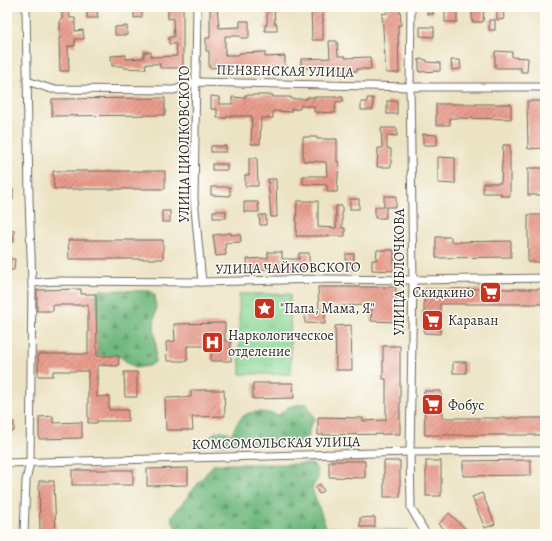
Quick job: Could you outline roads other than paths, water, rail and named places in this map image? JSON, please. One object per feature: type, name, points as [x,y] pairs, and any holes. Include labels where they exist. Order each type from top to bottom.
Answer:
[{"type":"street","points":[[24,534],[26,481],[30,462],[32,284],[26,7]]},
{"type":"street","name":"УЛИЦА ЦИОЛКОВСКОГО","points":[[197,7],[194,199],[202,282]]},
{"type":"street","name":"УЛИЦА ЯБЛОЧКОВА","points":[[411,7],[410,87],[413,280],[410,452],[411,508],[426,534]]},
{"type":"street","name":"ПЕНЗЕНСКАЯ УЛИЦА","points":[[27,81],[51,89],[174,90],[197,82],[410,87],[545,87]]},
{"type":"street","name":"УЛИЦА ЧАЙКОВСКОГО","points":[[32,284],[56,281],[202,282],[324,279],[413,280],[545,278]]},
{"type":"street","name":"КОМСОМОЛЬСКАЯ УЛИЦА","points":[[7,462],[410,452],[545,451]]},
{"type":"place","name":"Скидкино","points":[[490,292]]},
{"type":"place","name":"\"Папа, Мама, Я\"","points":[[265,308]]},
{"type":"place","name":"Караван","points":[[432,320]]},
{"type":"place","name":"Наркологическое отделение","points":[[213,343]]},
{"type":"place","name":"Фобус","points":[[433,405]]}]
